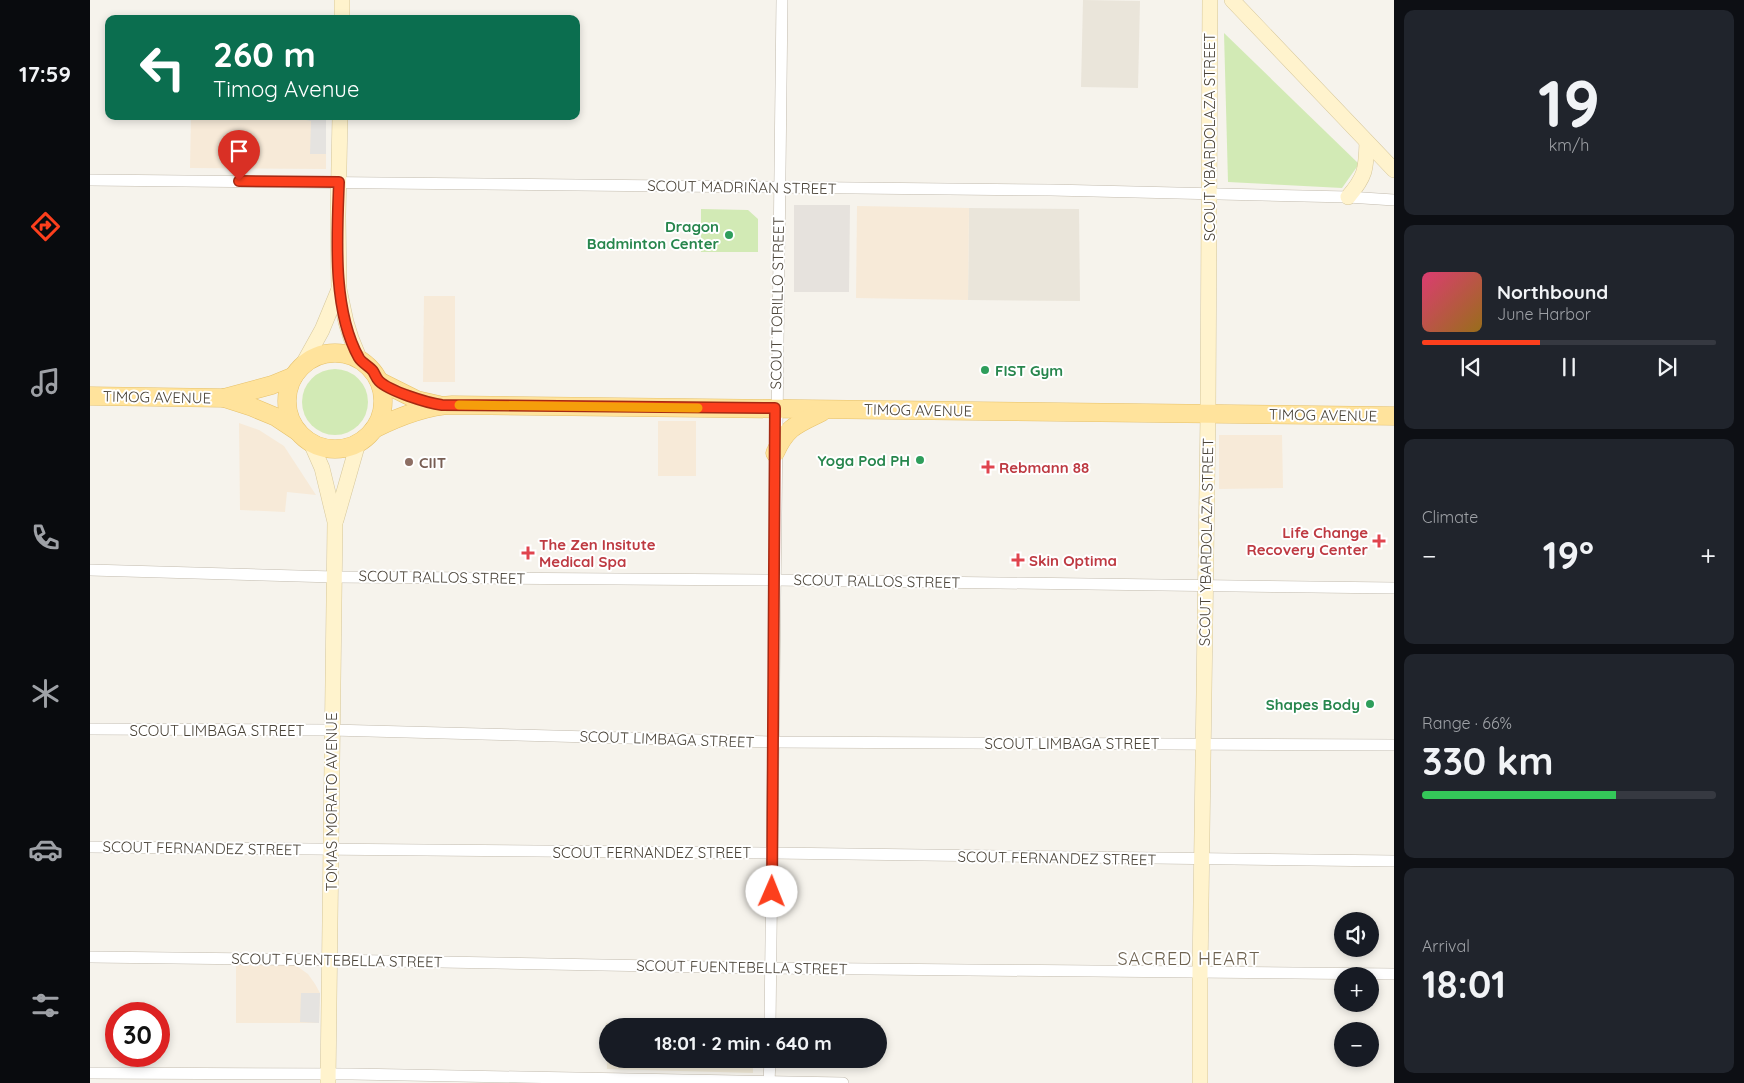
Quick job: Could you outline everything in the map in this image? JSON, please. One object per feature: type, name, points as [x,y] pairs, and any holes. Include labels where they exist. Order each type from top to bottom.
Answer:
[{"type":"main road","points":[[332,353],[347,354],[360,360],[371,369],[379,381],[383,395],[382,409],[374,429],[358,443],[334,449],[322,447],[304,437],[291,421],[287,404],[288,393],[298,371],[318,356],[332,353]]},
{"type":"main road","name":"TIMOG AVENUE","points":[[90,396],[224,398],[272,385],[298,371]]},
{"type":"main road","name":"TIMOG AVENUE","points":[[379,381],[426,403],[442,405],[1394,416]]},
{"type":"main road","name":"TIMOG AVENUE","points":[[224,398],[276,417],[304,437]]},
{"type":"main road","name":"TIMOG AVENUE","points":[[374,429],[394,419],[442,405]]},
{"type":"main road","points":[[774,453],[783,438],[796,424],[830,408]]},
{"type":"street","points":[[342,0],[342,15]]},
{"type":"street","name":"SCOUT TORILLO STREET","points":[[770,1018],[775,580],[774,453],[782,0]]},
{"type":"street","name":"SCOUT YBARDOLAZA STREET","points":[[1200,1083],[1208,414],[1210,0]]},
{"type":"street","points":[[1232,0],[1394,170]]},
{"type":"street","points":[[340,120],[339,289],[348,330],[360,360]]},
{"type":"street","points":[[1348,197],[1363,177],[1367,164],[1367,142]]},
{"type":"street","name":"SCOUT MADRIÑAN STREET","points":[[90,180],[1051,190],[1348,197],[1394,200]]},
{"type":"street","points":[[298,371],[322,330],[339,289]]},
{"type":"street","name":"TOMAS MORATO AVENUE","points":[[304,437],[322,468],[335,522],[328,1078]]},
{"type":"street","name":"TOMAS MORATO AVENUE","points":[[335,522],[358,443]]},
{"type":"street","name":"SCOUT RALLOS STREET","points":[[90,570],[334,577],[775,580],[1394,588]]},
{"type":"street","name":"SCOUT LIMBAGA STREET","points":[[90,730],[331,730],[772,742],[1394,745]]},
{"type":"street","name":"SCOUT FERNANDEZ STREET","points":[[90,847],[1394,861]]},
{"type":"street","name":"SCOUT FUENTEBELLA STREET","points":[[90,957],[770,968],[1394,974]]},
{"type":"street","points":[[770,1068],[770,1083]]},
{"type":"street","points":[[90,1073],[328,1078],[843,1083]]},
{"type":"shaded area","points":[[1083,0],[1140,1],[1138,88],[1081,87]]},
{"type":"shaded area","points":[[191,120],[326,120],[326,169],[190,168]]},
{"type":"shaded area","points":[[306,120],[326,120],[326,154],[310,154],[311,121]]},
{"type":"shaded area","points":[[794,205],[850,205],[849,292],[794,292]]},
{"type":"shaded area","points":[[857,206],[969,208],[968,300],[856,298]]},
{"type":"shaded area","points":[[969,208],[1079,209],[1080,301],[968,300]]},
{"type":"shaded area","points":[[424,296],[455,296],[455,382],[423,382]]},
{"type":"shaded area","points":[[658,421],[696,421],[696,476],[658,476]]},
{"type":"shaded area","points":[[239,423],[259,430],[284,446],[316,495],[287,492],[285,512],[240,510]]},
{"type":"shaded area","points":[[1219,435],[1282,435],[1283,488],[1219,489]]},
{"type":"shaded area","points":[[291,962],[308,974],[320,993],[319,1023],[236,1023],[236,965]]},
{"type":"shaded area","points":[[301,993],[320,993],[319,1023],[300,1022]]},
{"type":"shaded area","points":[[753,1068],[753,1073],[607,1069]]},
{"type":"green space","points":[[1224,33],[1359,164],[1342,188],[1228,182]]},
{"type":"green space","name":"Dragon Badminton Center","points":[[701,209],[748,210],[758,219],[758,252],[701,252]]},
{"type":"green space","points":[[341,369],[359,378],[366,389],[368,402],[366,415],[359,426],[348,433],[329,435],[311,426],[304,415],[302,396],[311,378],[322,371]]},
{"type":"slow traffic","points":[[459,405],[662,406],[698,408]]},
{"type":"place","name":"Dragon Badminton Center","points":[[729,235]]},
{"type":"place","name":"FIST Gym","points":[[985,370]]},
{"type":"place","name":"Yoga Pod PH","points":[[920,460]]},
{"type":"place","name":"CIIT","points":[[409,462]]},
{"type":"place","name":"Rebmann 88","points":[[988,467]]},
{"type":"place","name":"Life Change Recovery Center","points":[[1379,541]]},
{"type":"place","name":"The Zen Insitute Medical Spa","points":[[528,553]]},
{"type":"place","name":"Skin Optima","points":[[1018,560]]},
{"type":"place","name":"Shapes Body","points":[[1370,704]]},
{"type":"district","name":"SACRED HEART","points":[[1189,958]]},
{"type":"route","points":[[239,181],[339,182],[339,289],[351,338],[360,360],[371,369],[379,381],[417,400],[442,405],[775,408],[772,892]]}]
